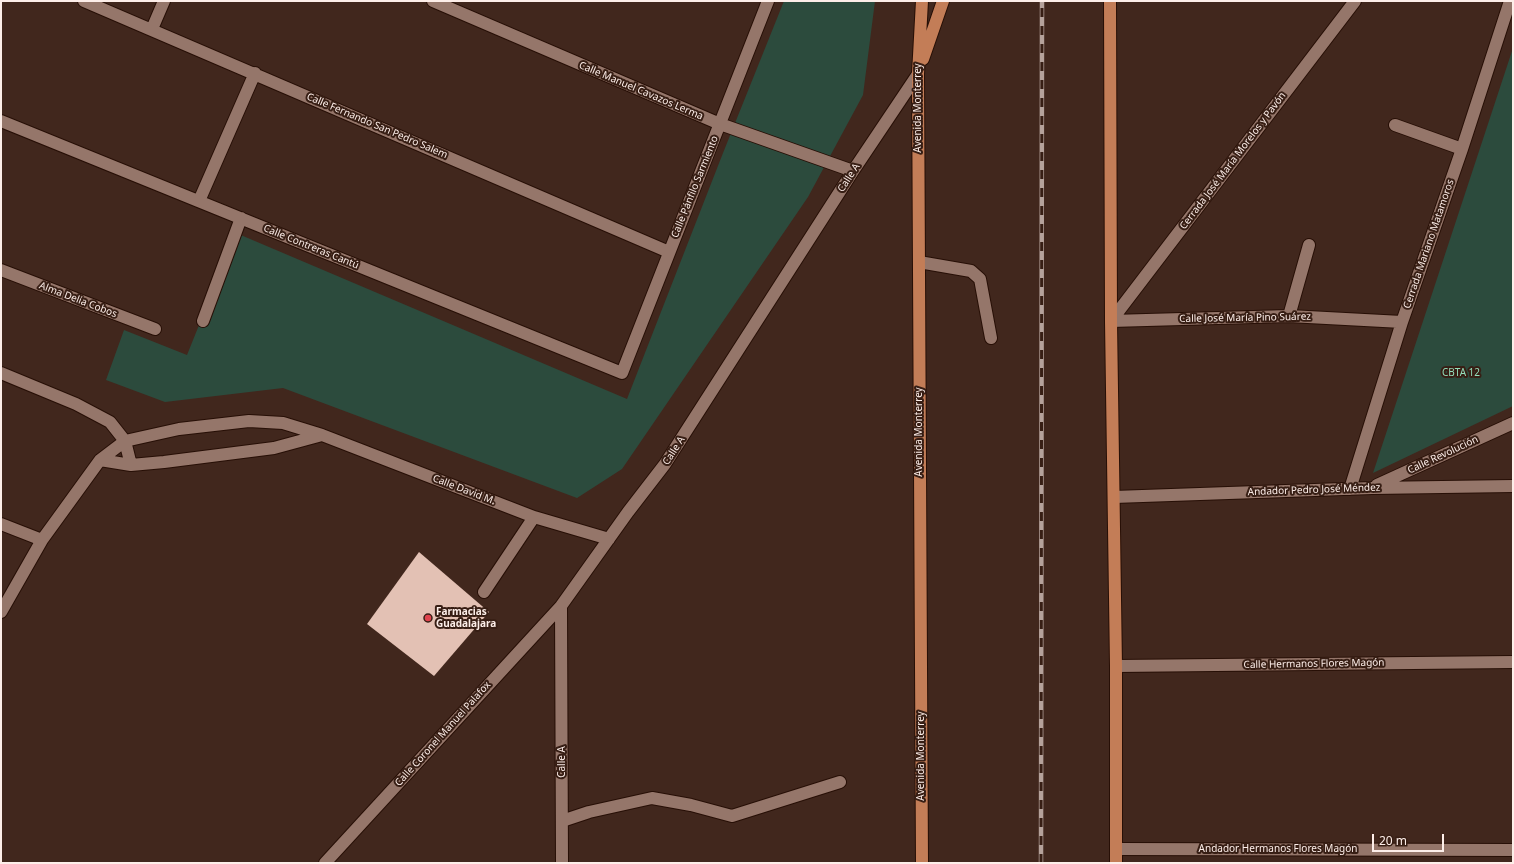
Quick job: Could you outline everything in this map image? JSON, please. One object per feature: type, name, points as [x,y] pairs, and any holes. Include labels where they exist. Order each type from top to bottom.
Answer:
[{"type":"main road","name":"Avenida Monterrey","points":[[922,1],[918,74],[922,863]]},
{"type":"main road","points":[[918,74],[943,1]]},
{"type":"main road","points":[[1110,1],[1111,321],[1116,666],[1116,863]]},
{"type":"street","name":"Calle Fernando San Pedro Salem","points":[[84,1],[255,73],[669,252]]},
{"type":"street","points":[[152,29],[164,1]]},
{"type":"street","name":"Calle Manuel Cavazos Lerma","points":[[433,1],[720,124],[853,172]]},
{"type":"street","name":"Calle Pánfilo Sarmiento","points":[[622,372],[768,1]]},
{"type":"street","name":"Cerrada José María Morelos y Pavón","points":[[1111,321],[1354,1]]},
{"type":"street","name":"Cerrada Mariano Matamoros","points":[[1350,489],[1402,322],[1462,148],[1510,1]]},
{"type":"street","points":[[199,201],[255,73]]},
{"type":"street","name":"Calle A","points":[[562,863],[561,606],[628,512],[665,464],[918,74]]},
{"type":"street","name":"Calle Contreras Cantú","points":[[1,121],[622,372]]},
{"type":"street","points":[[1395,125],[1462,148]]},
{"type":"street","points":[[203,321],[241,218]]},
{"type":"street","points":[[1289,316],[1309,245]]},
{"type":"street","points":[[919,262],[971,271],[980,279],[991,338]]},
{"type":"street","name":"Alma Delia Cobos","points":[[1,270],[155,329]]},
{"type":"street","name":"Calle José María Pino Suárez","points":[[1111,321],[1289,316],[1402,322]]},
{"type":"street","points":[[1,374],[76,404],[110,422],[125,441],[131,465]]},
{"type":"street","name":"Calle David M.","points":[[125,441],[179,429],[249,421],[283,423],[322,435],[534,517],[609,539]]},
{"type":"street","name":"Calle Revolución","points":[[1372,488],[1513,423]]},
{"type":"street","points":[[100,460],[131,465],[274,448],[322,435]]},
{"type":"street","points":[[1,612],[42,540],[100,460],[125,441]]},
{"type":"street","name":"Andador Pedro José Méndez","points":[[1114,497],[1372,488],[1513,486]]},
{"type":"street","points":[[484,592],[534,517]]},
{"type":"street","points":[[1,524],[42,540]]},
{"type":"street","name":"Calle Coronel Manuel Palafox","points":[[326,863],[561,606]]},
{"type":"street","name":"Calle Hermanos Flores Magón","points":[[1116,666],[1513,662]]},
{"type":"street","points":[[562,821],[589,812],[652,798],[691,805],[732,816],[840,782]]},
{"type":"street","name":"Andador Hermanos Flores Magón","points":[[1116,849],[1513,850]]},
{"type":"green space","points":[[784,1],[875,1],[863,95],[808,197],[622,469],[577,498],[283,388],[165,402],[106,380],[124,330],[187,355],[236,233],[627,399]]},
{"type":"green space","name":"CBTA 12","points":[[1513,48],[1513,406],[1373,473]]},
{"type":"building","name":"Farmacias Guadalajara","points":[[419,552],[489,612],[434,676],[367,624]]},
{"type":"railway","points":[[1041,863],[1042,1]]},
{"type":"place","name":"Farmacias Guadalajara","points":[[428,618]]}]
